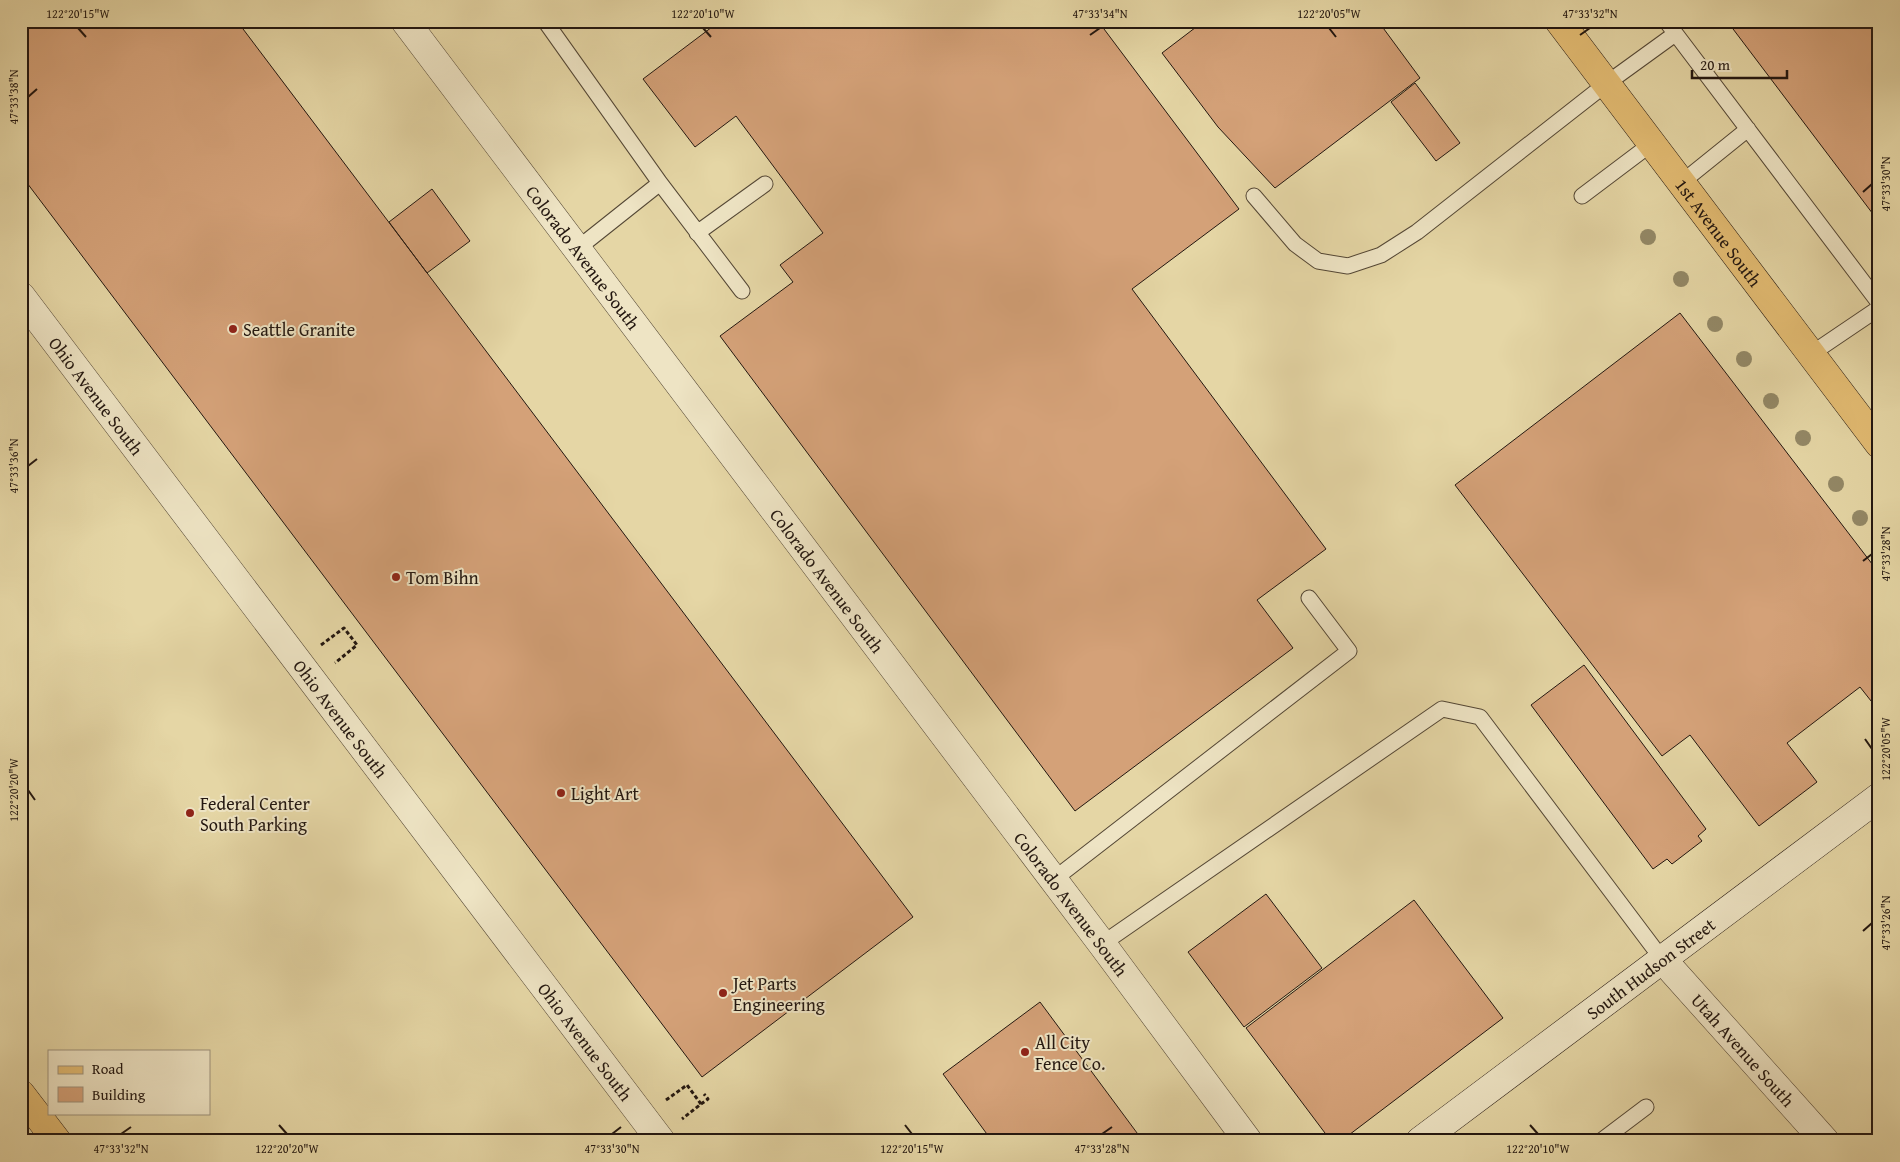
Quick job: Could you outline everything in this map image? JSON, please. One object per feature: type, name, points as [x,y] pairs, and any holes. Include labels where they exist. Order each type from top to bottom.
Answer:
[{"type":"main road","name":"1st Avenue South","points":[[1559,21],[1879,444]]},
{"type":"main road","points":[[21,1094],[57,1141]]},
{"type":"street","name":"Colorado Avenue South","points":[[405,21],[1102,944],[1248,1141]]},
{"type":"street","name":"Ohio Avenue South","points":[[21,296],[669,1132]]},
{"type":"street","name":"South Hudson Street","points":[[1420,1141],[1879,797]]},
{"type":"street","name":"Utah Avenue South","points":[[1662,959],[1825,1141]]},
{"type":"lane","points":[[545,21],[660,183],[742,291]]},
{"type":"lane","points":[[1666,21],[1879,303]]},
{"type":"lane","points":[[1254,196],[1295,244],[1318,261],[1348,266],[1381,255],[1417,232],[1606,84],[1675,34]]},
{"type":"lane","points":[[1681,183],[1748,129]]},
{"type":"lane","points":[[1582,196],[1651,144]]},
{"type":"lane","points":[[576,248],[660,183]]},
{"type":"lane","points":[[697,233],[765,184]]},
{"type":"lane","points":[[1811,354],[1879,308]]},
{"type":"lane","points":[[1053,880],[1349,651],[1309,598]]},
{"type":"lane","points":[[1102,944],[1442,709],[1480,716],[1662,959]]},
{"type":"lane","points":[[1601,1141],[1646,1106]]},
{"type":"path","points":[[319,647],[342,626],[357,646],[333,665]]},
{"type":"path","points":[[662,1103],[687,1085],[701,1104]]},
{"type":"path","points":[[669,1132],[708,1099],[704,1094]]},
{"type":"building","points":[[21,21],[237,21],[913,917],[702,1077],[21,175]]},
{"type":"building","points":[[720,21],[1098,21],[1239,209],[1132,289],[1326,549],[1257,600],[1293,648],[1075,811],[720,336],[793,282],[780,265],[823,233],[736,116],[695,147],[643,79]]},
{"type":"building","points":[[1204,21],[1378,21],[1420,78],[1275,188],[1218,127],[1162,53]]},
{"type":"building","points":[[1727,21],[1879,21],[1879,222]]},
{"type":"building","points":[[1415,83],[1460,143],[1436,161],[1391,102]]},
{"type":"building","points":[[432,189],[470,241],[427,273],[389,222]]},
{"type":"building","points":[[1680,313],[1879,573],[1879,711],[1860,687],[1787,743],[1817,782],[1759,826],[1690,735],[1662,756],[1455,485]]},
{"type":"building","points":[[1584,665],[1706,829],[1698,836],[1702,841],[1672,864],[1667,859],[1653,869],[1531,705]]},
{"type":"building","points":[[1266,894],[1322,968],[1244,1027],[1188,952]]},
{"type":"building","points":[[1414,900],[1503,1018],[1341,1141],[1331,1141],[1246,1028]]},
{"type":"building","name":"All City Fence Co.","points":[[1040,1002],[1143,1141],[992,1141],[943,1074]]},
{"type":"place","name":"Seattle Granite","points":[[233,329]]},
{"type":"place","name":"Tom Bihn","points":[[396,577]]},
{"type":"place","name":"Light Art","points":[[561,793]]},
{"type":"place","name":"Federal Center South Parking","points":[[190,813]]},
{"type":"place","name":"Jet Parts Engineering","points":[[723,993]]},
{"type":"place","name":"All City Fence Co.","points":[[1025,1052]]}]
